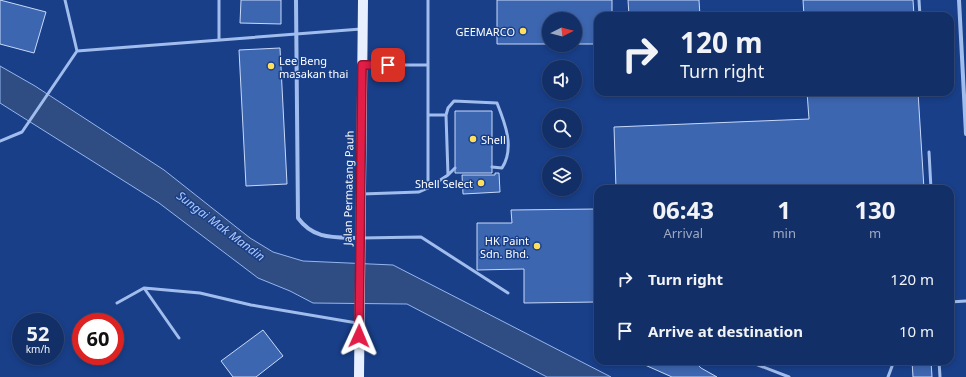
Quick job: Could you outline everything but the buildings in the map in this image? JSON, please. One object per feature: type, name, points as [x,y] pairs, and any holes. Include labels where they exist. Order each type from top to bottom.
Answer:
[{"type":"main road","name":"Jalan Permatang Pauh","points":[[359,377],[359,263],[363,0]]},
{"type":"street","points":[[296,0],[298,218],[304,227],[320,236],[360,238]]},
{"type":"street","points":[[959,0],[966,134]]},
{"type":"lane","points":[[0,141],[22,132],[77,51],[64,0]]},
{"type":"lane","points":[[219,0],[220,39]]},
{"type":"lane","points":[[428,0],[428,188]]},
{"type":"lane","points":[[919,0],[920,12]]},
{"type":"lane","points":[[77,51],[362,29]]},
{"type":"lane","points":[[362,65],[428,65]]},
{"type":"lane","points":[[448,175],[446,116],[448,108],[454,101],[497,103],[508,132],[507,160],[502,168],[492,167]]},
{"type":"lane","points":[[428,115],[446,116]]},
{"type":"lane","points":[[929,152],[931,185]]},
{"type":"lane","points":[[360,194],[419,192],[448,175],[455,168]]},
{"type":"lane","points":[[360,238],[422,237],[508,293]]},
{"type":"lane","points":[[117,303],[144,288],[200,293],[251,305],[359,319]]},
{"type":"lane","points":[[144,288],[179,338]]},
{"type":"lane","points":[[954,302],[966,301]]},
{"type":"lane","points":[[758,365],[789,377]]},
{"type":"lane","points":[[888,377],[892,365]]},
{"type":"lane","points":[[939,365],[940,377]]},
{"type":"water","name":"Sungai Mak Mandin","points":[[0,66],[35,86],[164,170],[250,238],[273,252],[303,261],[393,265],[611,377],[547,377],[407,304],[313,303],[290,291],[258,278],[159,203],[0,103]]},
{"type":"place","name":"GEEMARCO","points":[[523,31]]},
{"type":"place","name":"Lee Beng masakan thai","points":[[271,66]]},
{"type":"place","name":"Shell","points":[[473,139]]},
{"type":"place","name":"Shell Select","points":[[481,183]]},
{"type":"place","name":"HK Paint Sdn. Bhd.","points":[[537,246]]},
{"type":"route","points":[[359,336],[362,65],[388,65]]}]
